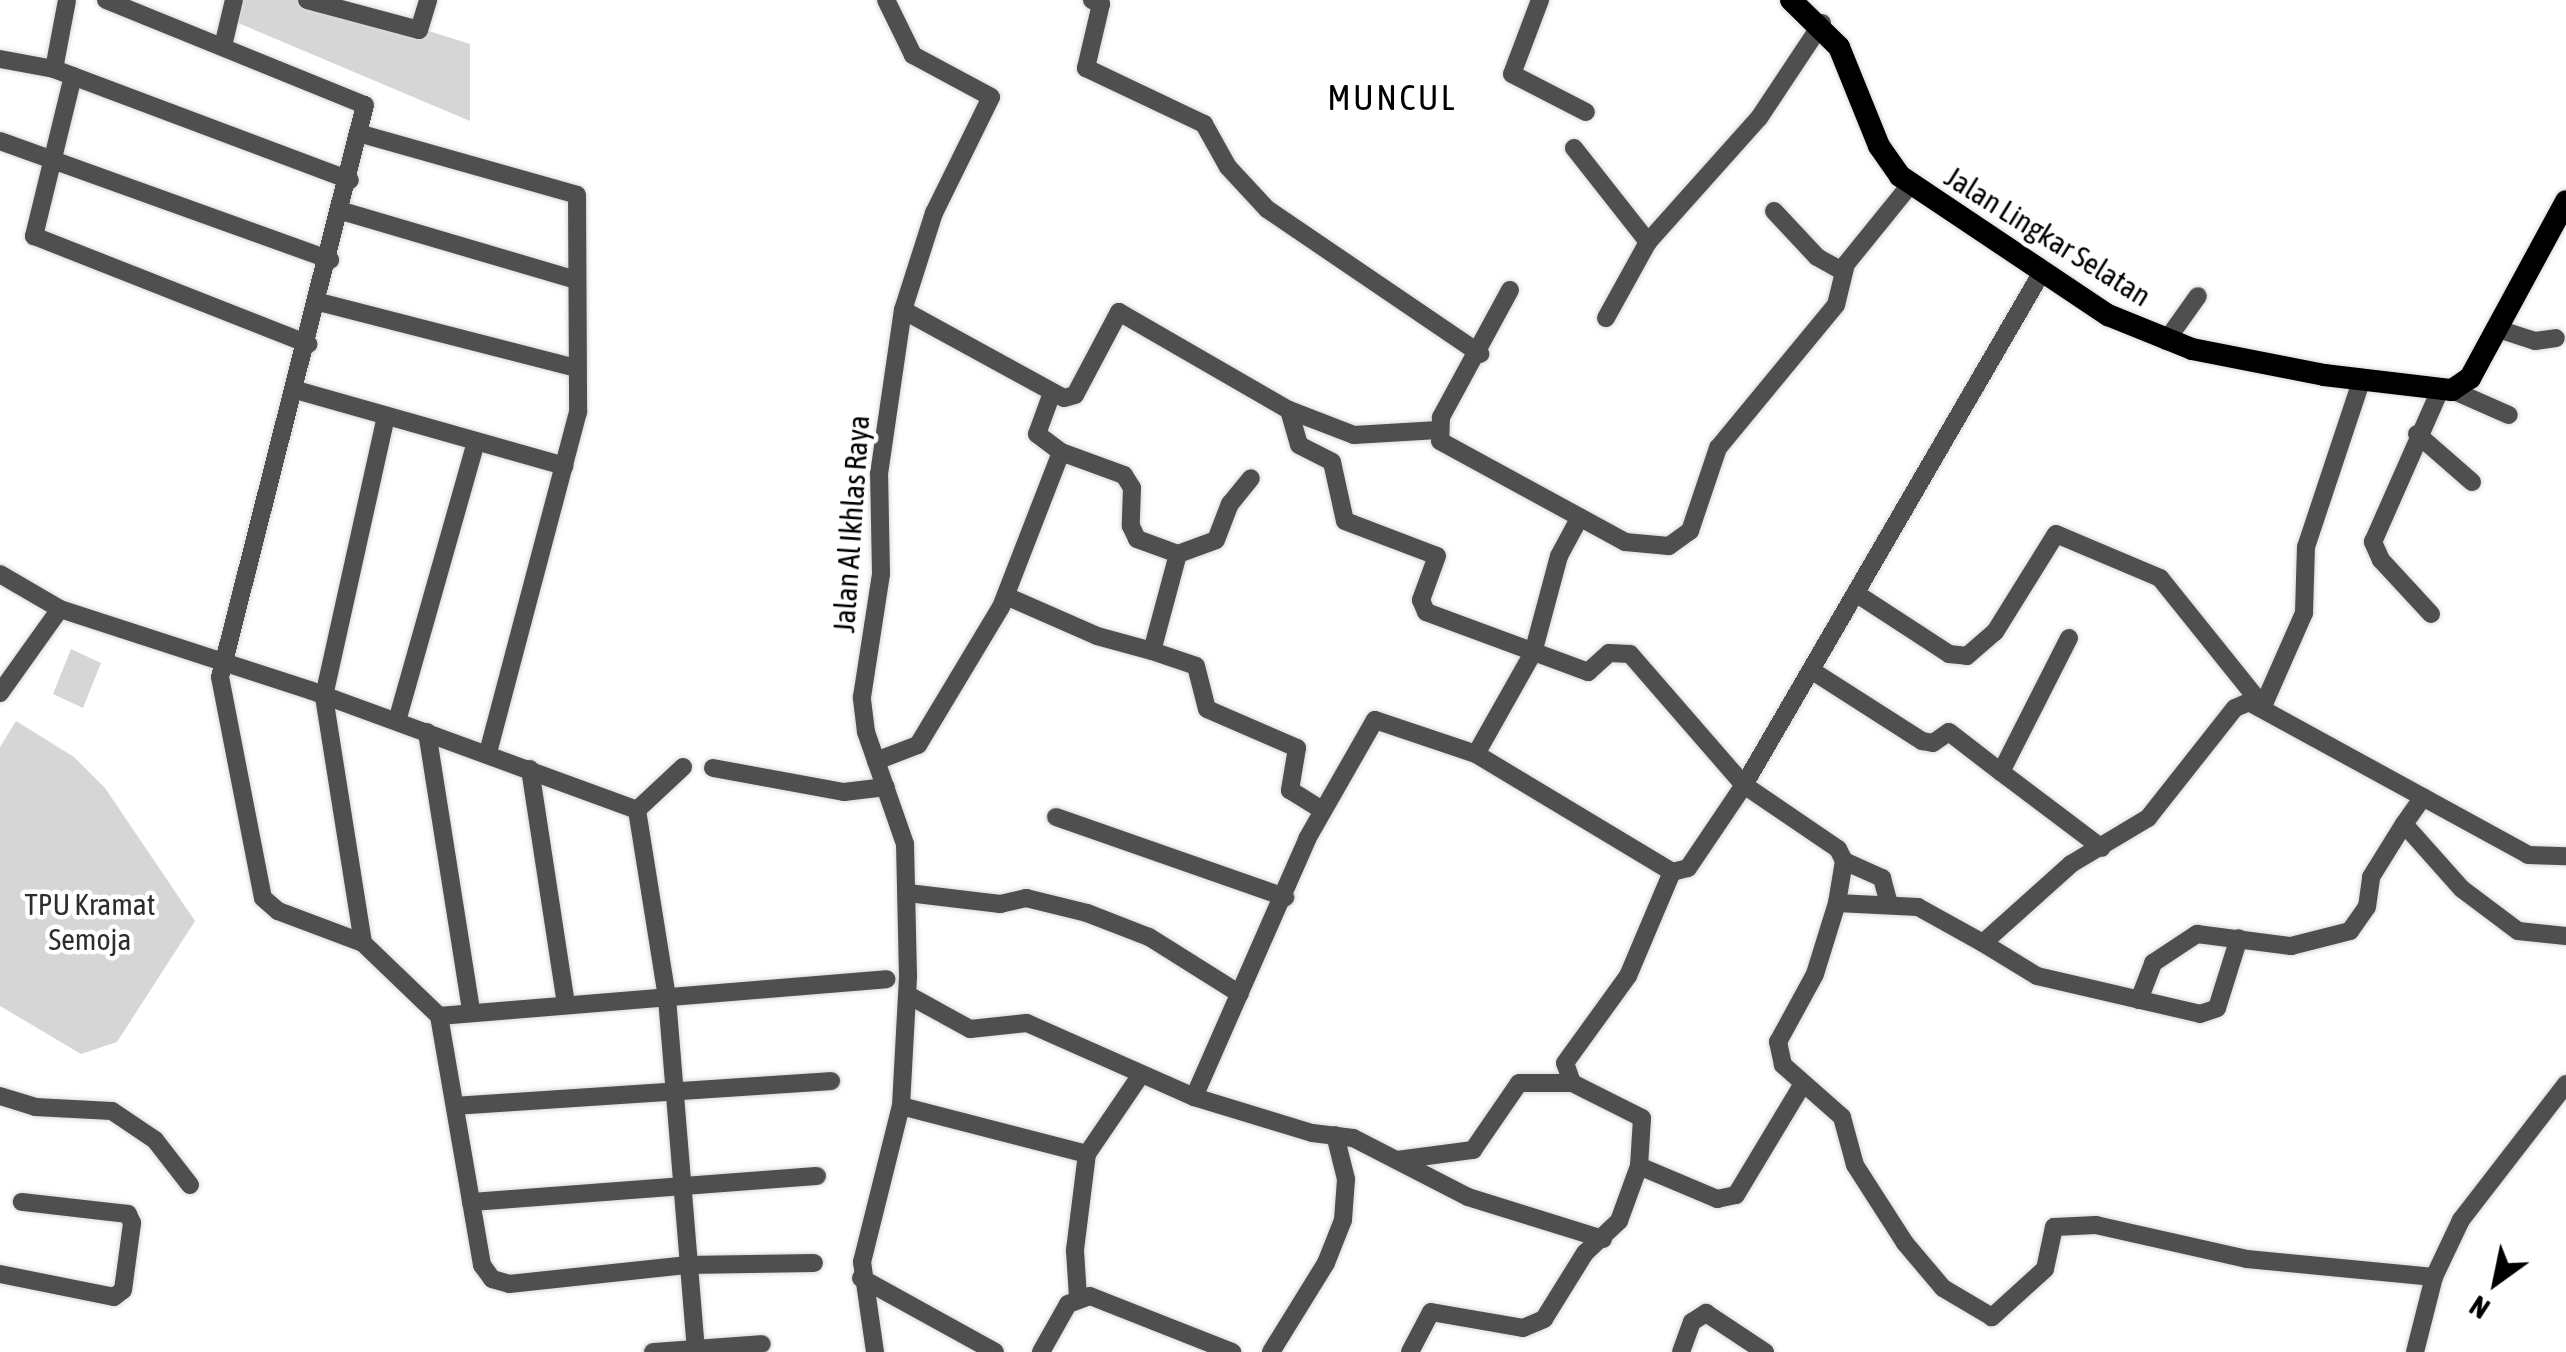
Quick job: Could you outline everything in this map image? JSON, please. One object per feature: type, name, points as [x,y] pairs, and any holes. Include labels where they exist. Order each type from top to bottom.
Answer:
[{"type":"main road","name":"Jalan Lingkar Selatan","points":[[1791,0],[1822,24],[1851,70],[1879,146],[1910,185],[2108,314],[2166,341],[2234,360],[2446,390]]},
{"type":"main road","points":[[2446,390],[2470,378],[2566,201]]},
{"type":"street","points":[[54,69],[67,0]]},
{"type":"street","points":[[106,0],[154,10],[223,46],[361,100],[362,134],[222,660],[221,708],[263,898],[278,911],[363,942],[439,1016],[482,1266],[498,1282],[686,1265],[814,1263]]},
{"type":"street","points":[[223,46],[234,0]]},
{"type":"street","points":[[306,0],[344,5],[418,30],[428,0]]},
{"type":"street","name":"Jalan Al Ikhlas Raya","points":[[876,1352],[861,1278],[901,1106],[908,995],[905,844],[876,762],[862,697],[881,574],[883,432],[903,310],[934,213],[990,97],[913,55],[886,0]]},
{"type":"street","points":[[1092,0],[1101,4],[1086,68],[1204,124],[1228,168],[1267,210],[1480,354]]},
{"type":"street","points":[[1540,0],[1512,74],[1586,112]]},
{"type":"street","points":[[1606,318],[1648,242],[1759,118],[1822,24]]},
{"type":"street","points":[[0,59],[54,69],[350,180]]},
{"type":"street","points":[[73,76],[34,236],[308,344]]},
{"type":"street","points":[[362,134],[578,195],[573,279],[573,367],[578,412],[488,753]]},
{"type":"street","points":[[0,141],[330,260]]},
{"type":"street","points":[[1574,148],[1648,242]]},
{"type":"street","points":[[1438,430],[1448,450],[1580,518],[1638,547],[1670,546],[1690,531],[1718,448],[1836,305],[1842,271],[1910,185]]},
{"type":"street","points":[[1774,211],[1817,258],[1842,271]]},
{"type":"street","points":[[342,212],[573,279]]},
{"type":"street","points":[[1194,1097],[1322,810],[1376,720],[1476,754],[1672,872],[1688,868],[1744,785],[2042,272]]},
{"type":"street","points":[[1438,430],[1510,290]]},
{"type":"street","points":[[2166,341],[2198,296]]},
{"type":"street","points":[[319,302],[573,367]]},
{"type":"street","points":[[903,310],[1052,393],[1075,394],[1119,312],[1289,410],[1354,434],[1438,430]]},
{"type":"street","points":[[2498,329],[2535,341],[2556,338]]},
{"type":"street","points":[[2264,706],[2304,613],[2306,547],[2362,379]]},
{"type":"street","points":[[296,390],[564,466]]},
{"type":"street","points":[[2431,614],[2381,560],[2372,542],[2417,434],[2446,390],[2509,415]]},
{"type":"street","points":[[1052,393],[1038,434],[1061,452],[1124,475],[1132,488],[1131,526],[1137,540],[1178,554],[1216,540],[1230,504],[1251,478]]},
{"type":"street","points":[[1289,410],[1299,445],[1332,462],[1345,521],[1437,556],[1421,600],[1426,612],[1588,672],[1609,653],[1630,654],[1744,785],[1822,836],[1844,861],[1882,878],[1888,901]]},
{"type":"street","points":[[363,942],[324,696],[386,416]]},
{"type":"street","points":[[2417,434],[2472,482]]},
{"type":"street","points":[[398,721],[476,442]]},
{"type":"street","points":[[876,762],[918,745],[1006,596],[1061,452]]},
{"type":"street","points":[[1476,754],[1533,653],[1558,556],[1580,518]]},
{"type":"street","points":[[1857,594],[1949,654],[1967,656],[1996,632],[2056,534],[2160,578],[2264,706],[2528,855],[2566,856]]},
{"type":"street","points":[[1152,651],[1178,554]]},
{"type":"street","points":[[0,574],[60,609],[398,721],[637,810]]},
{"type":"street","points":[[1006,596],[1097,636],[1196,666],[1207,710],[1297,748],[1292,794],[1322,810]]},
{"type":"street","points":[[0,694],[60,609]]},
{"type":"street","points":[[2001,772],[2070,638]]},
{"type":"street","points":[[1811,670],[1922,741],[1933,743],[1950,732],[2102,848]]},
{"type":"street","points":[[1984,943],[2071,864],[2148,818],[2236,708],[2264,706]]},
{"type":"street","points":[[427,732],[471,1010]]},
{"type":"street","points":[[637,810],[683,767]]},
{"type":"street","points":[[713,768],[844,792],[886,786]]},
{"type":"street","points":[[530,769],[566,1004]]},
{"type":"street","points":[[2139,1000],[2153,963],[2183,939],[2208,934],[2291,946],[2350,931],[2368,907],[2370,876],[2423,796]]},
{"type":"street","points":[[637,810],[668,998],[695,1350]]},
{"type":"street","points":[[1056,817],[1285,897]]},
{"type":"street","points":[[2404,824],[2491,912],[2534,936],[2566,936]]},
{"type":"street","points":[[1844,861],[1822,956],[1776,1051],[1802,1085],[1842,1117],[1855,1165],[1905,1242],[1943,1288],[1992,1317],[2045,1269],[2054,1227],[2096,1225],[2247,1259],[2434,1277]]},
{"type":"street","points":[[1572,1083],[1565,1063],[1628,976],[1672,872]]},
{"type":"street","points":[[908,893],[1000,904],[1026,898],[1087,913],[1149,937],[1240,994]]},
{"type":"street","points":[[1837,902],[1888,901],[1918,907],[2037,976],[2210,1013],[2221,1000],[2238,938]]},
{"type":"street","points":[[439,1016],[471,1010],[886,979]]},
{"type":"street","points":[[908,995],[970,1030],[1027,1023],[1194,1097],[1336,1135],[1396,1160],[1468,1198],[1603,1240]]},
{"type":"street","points":[[1041,1352],[1078,1297],[1075,1250],[1086,1154],[1140,1076]]},
{"type":"street","points":[[454,1106],[831,1081]]},
{"type":"street","points":[[1396,1160],[1473,1150],[1520,1083],[1572,1083],[1642,1118],[1639,1166],[1619,1221],[1585,1254],[1534,1327],[1431,1312],[1410,1352]]},
{"type":"street","points":[[2416,1352],[2434,1277],[2461,1220],[2566,1084]]},
{"type":"street","points":[[1639,1166],[1718,1199],[1736,1195],[1802,1085]]},
{"type":"street","points":[[0,1096],[35,1107],[112,1111],[154,1140],[190,1185]]},
{"type":"street","points":[[901,1106],[1086,1154]]},
{"type":"street","points":[[1271,1352],[1326,1263],[1343,1220],[1346,1179],[1336,1135]]},
{"type":"street","points":[[471,1202],[682,1181],[817,1176]]},
{"type":"street","points":[[0,1274],[114,1297],[123,1290],[132,1223],[128,1214],[22,1202]]},
{"type":"street","points":[[861,1278],[995,1352]]},
{"type":"street","points":[[1078,1297],[1103,1301],[1232,1352]]},
{"type":"street","points":[[1681,1352],[1692,1322],[1706,1313],[1765,1352]]},
{"type":"street","points":[[653,1352],[762,1344]]},
{"type":"green space","points":[[227,0],[330,0],[470,44],[470,121],[224,17]]},
{"type":"green space","points":[[71,649],[101,663],[83,708],[53,694]]},
{"type":"green space","name":"TPU Kramat Semoja","points":[[16,721],[74,757],[105,788],[195,921],[117,1042],[81,1054],[0,1006],[0,747]]},
{"type":"district","name":"MUNCUL","points":[[1392,97]]}]
